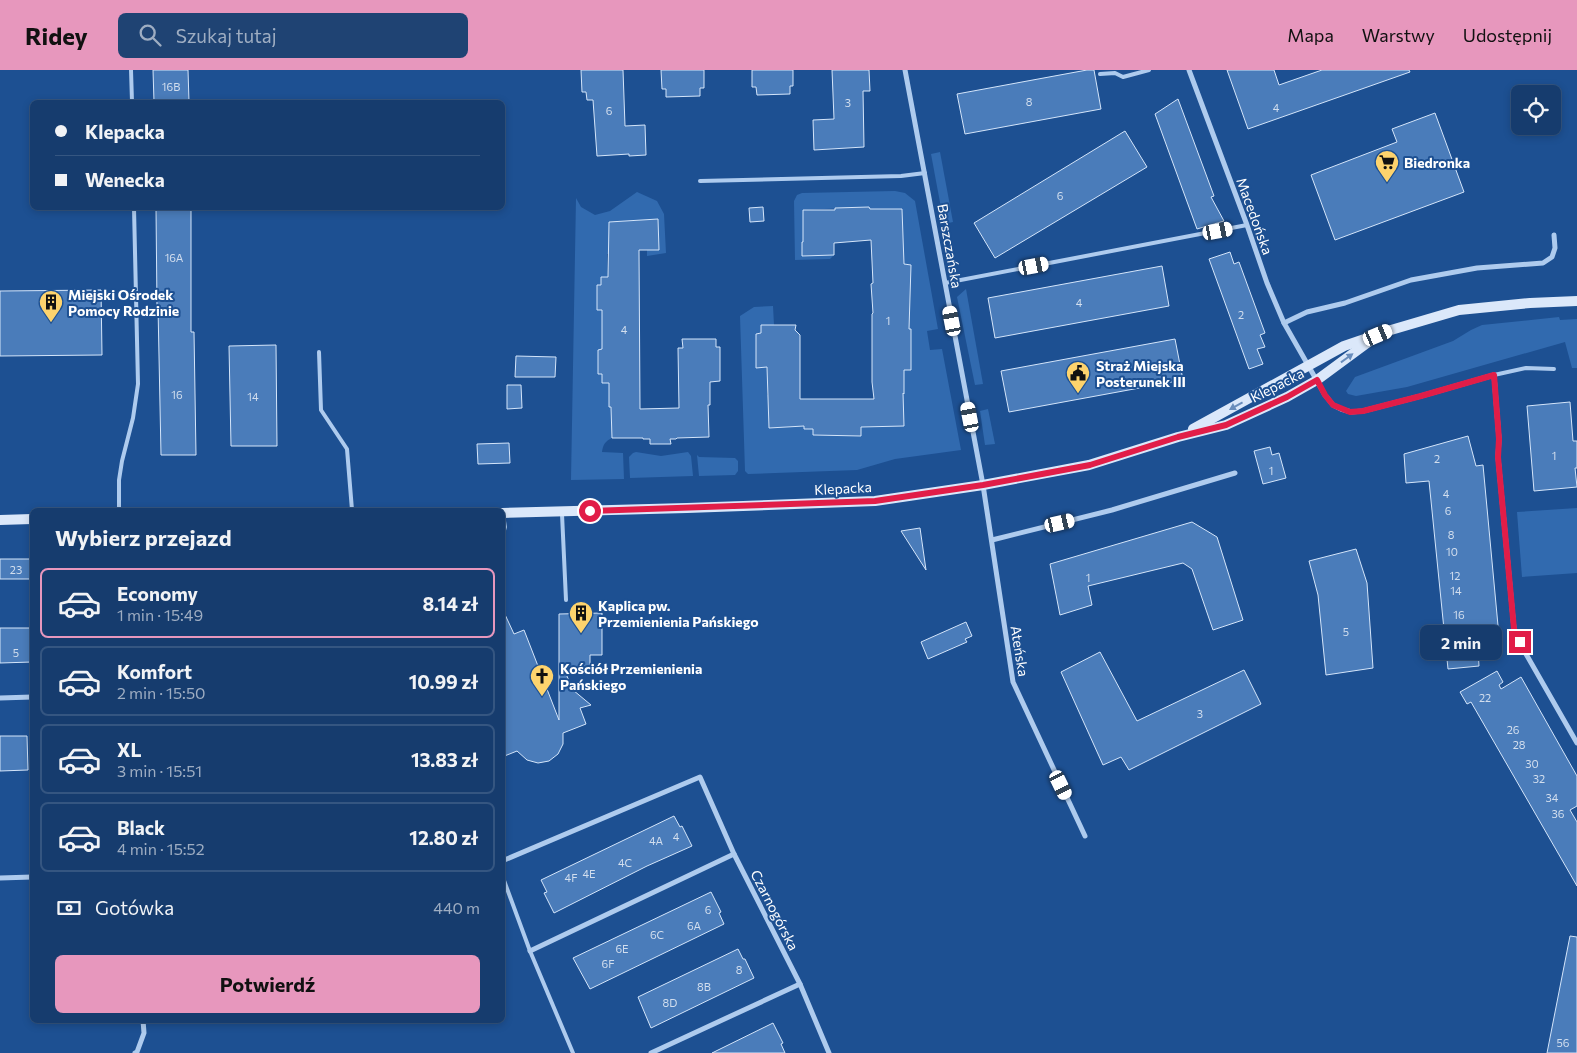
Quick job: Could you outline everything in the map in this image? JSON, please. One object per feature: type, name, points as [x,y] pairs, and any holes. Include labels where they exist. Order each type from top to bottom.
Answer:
[{"type":"street","name":"Barszczańska","points":[[905,70],[926,173],[983,485]]},
{"type":"street","name":"Macedońska","points":[[1189,70],[1267,283],[1284,323],[1325,395],[1333,405],[1350,412],[1363,411],[1494,375]]},
{"type":"street","points":[[1284,323],[1307,312],[1345,303],[1411,280],[1477,268],[1542,263],[1552,257],[1555,248],[1554,235]]},
{"type":"street","name":"Klepacka","points":[[1178,437],[1344,346],[1408,324],[1459,310],[1530,303],[1577,301]]},
{"type":"street","name":"Klepacka","points":[[505,513],[875,501],[983,485],[1090,465],[1178,437],[1226,425],[1287,397],[1317,380],[1378,335]]},
{"type":"street","points":[[1494,375],[1499,439],[1498,457],[1514,629],[1526,654],[1577,742]]},
{"type":"street","points":[[992,540],[1112,510],[1235,473]]},
{"type":"street","name":"Ateńska","points":[[983,485],[1013,682],[1085,836]]},
{"type":"street","points":[[0,520],[30,519]]},
{"type":"street","points":[[0,698],[30,698]]},
{"type":"street","name":"Czarnogórska","points":[[505,860],[700,777],[734,854],[800,984],[829,1053]]},
{"type":"street","points":[[530,950],[734,854]]},
{"type":"street","points":[[0,878],[30,877]]},
{"type":"street","points":[[651,1053],[800,984]]},
{"type":"street","points":[[135,1053],[144,1033],[143,1023]]},
{"type":"lane","points":[[131,70],[132,100]]},
{"type":"lane","points":[[1100,74],[1115,73],[1124,77],[1149,70]]},
{"type":"lane","points":[[700,181],[901,176],[926,173]]},
{"type":"lane","points":[[119,508],[120,471],[134,418],[138,384],[134,210]]},
{"type":"lane","points":[[945,283],[1247,225]]},
{"type":"lane","points":[[319,352],[321,410],[347,449],[352,508]]},
{"type":"lane","points":[[1494,375],[1526,368],[1554,369]]},
{"type":"lane","points":[[562,511],[566,600]]},
{"type":"lane","points":[[505,884],[573,1053]]},
{"type":"shaded area","points":[[940,152],[953,222],[944,224],[931,154]]},
{"type":"shaded area","points":[[895,191],[905,193],[915,201],[938,329],[927,331],[930,350],[942,349],[961,450],[895,459],[857,470],[748,474],[745,471],[740,316],[754,307],[773,306],[774,325],[761,325],[761,333],[756,334],[756,367],[767,367],[769,428],[804,426],[813,429],[814,435],[861,436],[861,427],[876,427],[904,393],[904,370],[910,370],[911,329],[903,329],[910,305],[911,265],[904,264],[902,209],[870,209],[869,207],[803,210],[803,222],[808,223],[803,256],[834,255],[830,259],[795,260],[794,201],[797,195],[802,193]]},
{"type":"shaded area","points":[[637,192],[657,201],[664,214],[666,253],[647,256],[647,250],[659,250],[658,219],[609,222],[608,277],[601,277],[601,285],[597,286],[597,310],[602,310],[602,319],[608,319],[602,341],[602,349],[598,350],[598,374],[602,374],[609,383],[612,438],[605,444],[602,452],[623,453],[624,479],[571,480],[576,198],[581,207],[595,215],[610,211]]},
{"type":"shaded area","points":[[966,289],[983,384],[975,385],[957,297]]},
{"type":"shaded area","points":[[1559,317],[1560,320],[1577,319],[1577,368],[1572,368],[1565,342],[1407,387],[1356,396],[1348,394],[1346,391],[1355,377],[1453,341],[1482,325]]},
{"type":"shaded area","points":[[988,409],[995,444],[985,445],[980,411]]},
{"type":"shaded area","points":[[636,452],[661,456],[688,452],[691,456],[693,476],[630,478],[629,457]]},
{"type":"shaded area","points":[[697,455],[699,457],[735,458],[738,461],[738,471],[735,475],[699,476]]},
{"type":"shaded area","points":[[1577,508],[1577,573],[1522,577],[1517,512]]},
{"type":"building","points":[[153,70],[188,70],[189,100],[154,100]]},
{"type":"building","points":[[581,70],[623,70],[625,126],[645,125],[646,155],[597,156],[593,100],[587,100],[586,92],[582,92]]},
{"type":"building","points":[[661,70],[704,70],[704,88],[700,88],[700,96],[666,97],[666,89],[662,89]]},
{"type":"building","points":[[752,70],[793,70],[793,86],[790,86],[790,94],[757,95],[756,87],[752,87]]},
{"type":"building","points":[[832,70],[869,70],[870,91],[863,91],[864,147],[814,150],[813,120],[834,119]]},
{"type":"building","points":[[1094,70],[1101,109],[965,134],[957,94]]},
{"type":"building","points":[[1227,70],[1274,70],[1279,85],[1322,70],[1409,70],[1410,72],[1248,129]]},
{"type":"building","points":[[1178,99],[1214,196],[1211,197],[1224,221],[1197,229],[1155,114]]},
{"type":"building","name":"Biedronka","points":[[1435,113],[1464,192],[1335,240],[1311,175],[1397,142],[1392,129]]},
{"type":"building","points":[[1125,131],[1147,167],[995,258],[974,223]]},
{"type":"building","points":[[763,207],[764,221],[750,222],[749,208]]},
{"type":"building","points":[[869,207],[870,209],[902,209],[904,264],[911,265],[909,329],[911,329],[911,370],[904,370],[904,426],[861,427],[861,436],[813,435],[813,429],[804,429],[804,426],[769,428],[767,367],[756,368],[756,334],[761,333],[761,325],[796,325],[795,330],[800,335],[800,399],[874,399],[872,382],[873,313],[871,284],[873,283],[871,240],[834,243],[834,255],[802,256],[803,210]]},
{"type":"building","points":[[156,210],[191,210],[191,332],[194,332],[196,455],[161,455]]},
{"type":"building","points":[[658,219],[659,250],[639,250],[640,409],[679,408],[678,348],[683,348],[682,339],[716,339],[716,347],[720,347],[720,381],[710,382],[710,405],[708,405],[709,437],[670,439],[671,444],[650,444],[650,439],[643,438],[612,438],[609,383],[602,383],[602,374],[598,374],[598,350],[602,349],[602,310],[597,310],[597,285],[601,285],[601,277],[608,277],[609,222]]},
{"type":"building","points":[[1230,252],[1234,264],[1239,262],[1265,333],[1260,335],[1265,347],[1257,349],[1263,364],[1249,369],[1209,259]]},
{"type":"building","points":[[1162,266],[1169,306],[995,338],[988,298]]},
{"type":"building","name":"Miejski Ośrodek Pomocy Rodzinie","points":[[101,290],[102,355],[0,356],[0,291]]},
{"type":"building","points":[[1175,339],[1183,380],[1009,412],[1001,371]]},
{"type":"building","points":[[276,345],[277,446],[231,446],[229,346]]},
{"type":"building","points":[[516,356],[556,357],[555,377],[515,377]]},
{"type":"building","points":[[507,385],[521,385],[522,408],[507,409]]},
{"type":"building","points":[[1570,402],[1573,441],[1577,441],[1577,468],[1575,468],[1577,487],[1534,491],[1527,406]]},
{"type":"building","points":[[1468,436],[1476,466],[1483,465],[1500,647],[1478,649],[1479,666],[1448,669],[1429,481],[1406,483],[1404,454]]},
{"type":"building","points":[[509,443],[510,463],[478,464],[477,444]]},
{"type":"building","points":[[1270,447],[1272,455],[1279,453],[1286,478],[1263,484],[1254,451]]},
{"type":"building","points":[[1192,522],[1217,537],[1243,620],[1213,630],[1192,569],[1183,563],[1088,586],[1092,605],[1060,615],[1050,564]]},
{"type":"building","points":[[920,528],[926,570],[901,531]]},
{"type":"building","points":[[1356,549],[1367,583],[1373,668],[1326,675],[1318,595],[1309,561]]},
{"type":"building","points":[[0,559],[30,559],[30,579],[0,579]]},
{"type":"building","name":"Kościół Przemienienia Pańskiego","points":[[602,613],[602,655],[590,655],[590,667],[563,667],[573,690],[591,705],[580,708],[586,724],[563,733],[563,744],[558,754],[549,761],[538,763],[527,760],[517,751],[505,756],[505,614],[514,634],[524,630],[559,720],[559,614]]},
{"type":"building","points":[[966,622],[972,636],[965,639],[967,642],[928,659],[921,642]]},
{"type":"building","points":[[0,628],[30,628],[30,662],[0,663]]},
{"type":"building","points":[[1100,652],[1137,721],[1244,670],[1261,704],[1129,770],[1121,757],[1103,765],[1061,672]]},
{"type":"building","points":[[1497,671],[1503,682],[1499,685],[1501,689],[1521,677],[1577,776],[1577,806],[1570,810],[1577,822],[1577,886],[1471,702],[1467,704],[1460,692]]},
{"type":"building","points":[[0,736],[27,736],[28,770],[0,771]]},
{"type":"building","points":[[674,816],[680,827],[682,826],[692,846],[647,866],[554,913],[544,893],[547,892],[541,880]]},
{"type":"building","points":[[711,892],[721,912],[719,913],[724,924],[590,989],[573,958]]},
{"type":"building","points":[[1570,936],[1577,937],[1577,1053],[1547,1053]]},
{"type":"building","points":[[738,949],[754,978],[651,1028],[638,997]]},
{"type":"building","points":[[773,1023],[783,1043],[781,1044],[785,1053],[712,1053]]},
{"type":"place","name":"Biedronka","points":[[1387,183]]},
{"type":"place","name":"Miejski Ośrodek Pomocy Rodzinie","points":[[51,323]]},
{"type":"place","name":"Straż Miejska Posterunek III","points":[[1078,394]]},
{"type":"place","name":"Kaplica pw. Przemienienia Pańskiego","points":[[581,634]]},
{"type":"place","name":"Kościół Przemienienia Pańskiego","points":[[542,697]]},
{"type":"route","points":[[590,511],[875,501],[983,485],[1090,465],[1178,437],[1226,425],[1287,397],[1317,380],[1333,405],[1350,412],[1363,411],[1494,375],[1499,439],[1498,457],[1514,629],[1520,642]]}]
